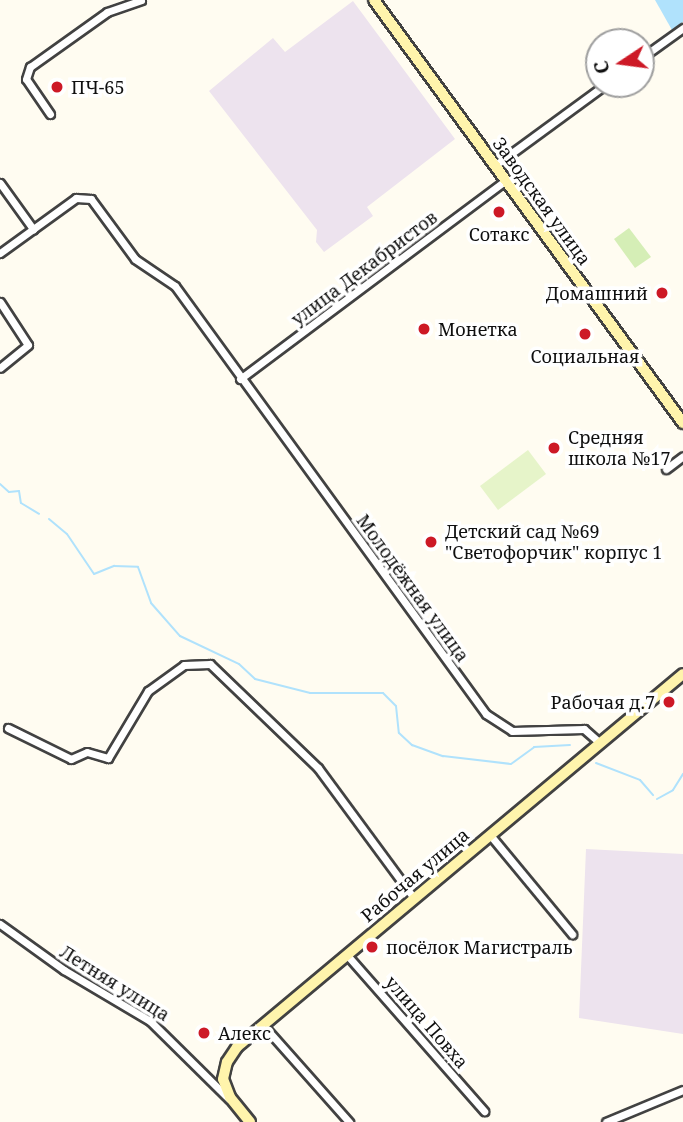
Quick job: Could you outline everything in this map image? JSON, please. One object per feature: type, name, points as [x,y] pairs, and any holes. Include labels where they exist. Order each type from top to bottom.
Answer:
[{"type":"street","points":[[50,114],[26,79],[30,67],[107,12],[141,0]]},
{"type":"street","name":"Заводская улица","points":[[374,0],[683,423]]},
{"type":"street","points":[[655,48],[683,28]]},
{"type":"street","points":[[495,166],[587,98]]},
{"type":"street","name":"улица Декабристов","points":[[240,379],[505,181]]},
{"type":"street","points":[[0,183],[33,229]]},
{"type":"street","name":"Молодёжная улица","points":[[0,253],[76,198],[91,199],[135,259],[175,286],[486,714],[512,731],[579,729],[590,732],[600,743]]},
{"type":"street","points":[[0,302],[28,345],[0,368]]},
{"type":"street","points":[[666,469],[683,456]]},
{"type":"street","points":[[8,728],[71,759],[87,752],[108,758],[148,691],[184,665],[210,664],[318,768],[414,898]]},
{"type":"street","name":"Рабочая улица","points":[[250,1122],[235,1106],[225,1085],[225,1068],[233,1052],[683,674]]},
{"type":"street","points":[[490,835],[572,934]]},
{"type":"street","name":"Летняя улица","points":[[0,924],[52,962],[150,1021],[235,1106]]},
{"type":"street","name":"улица Повха","points":[[347,955],[484,1111]]},
{"type":"street","points":[[263,1025],[349,1122]]},
{"type":"street","points":[[606,1122],[683,1090]]},
{"type":"shaded area","points":[[353,1],[455,139],[367,207],[373,216],[324,252],[316,242],[317,230],[209,91],[273,38],[285,52]]},
{"type":"shaded area","points":[[586,849],[683,854],[683,1034],[579,1018]]},
{"type":"green space","points":[[629,228],[651,257],[635,268],[614,239]]},
{"type":"green space","points":[[528,450],[546,474],[498,510],[480,486]]},
{"type":"water","points":[[655,0],[683,0],[683,22],[672,30]]},
{"type":"waterway","points":[[0,484],[9,492],[19,491],[21,503],[39,514]]},
{"type":"waterway","points":[[49,519],[67,534],[94,574],[114,566],[138,567],[151,603],[180,636],[239,664],[255,679],[310,693],[383,693],[396,706],[399,733],[412,745],[443,756],[511,764],[534,747],[570,745]]},
{"type":"waterway","points":[[596,763],[640,780],[653,795]]},
{"type":"waterway","points":[[657,799],[673,790],[683,774]]},
{"type":"place","name":"ПЧ-65","points":[[57,87]]},
{"type":"place","name":"Сотакс","points":[[499,212]]},
{"type":"place","name":"Домашний","points":[[662,293]]},
{"type":"place","name":"Монетка","points":[[424,329]]},
{"type":"place","name":"Социальная","points":[[585,334]]},
{"type":"place","name":"Средняя школа №17","points":[[554,448]]},
{"type":"place","name":"Детский сад №69 \"Светофорчик\" корпус 1","points":[[431,542]]},
{"type":"place","name":"Рабочая д.7","points":[[669,702]]},
{"type":"place","name":"посёлок Магистраль","points":[[372,947]]},
{"type":"place","name":"Алекс","points":[[204,1033]]}]
